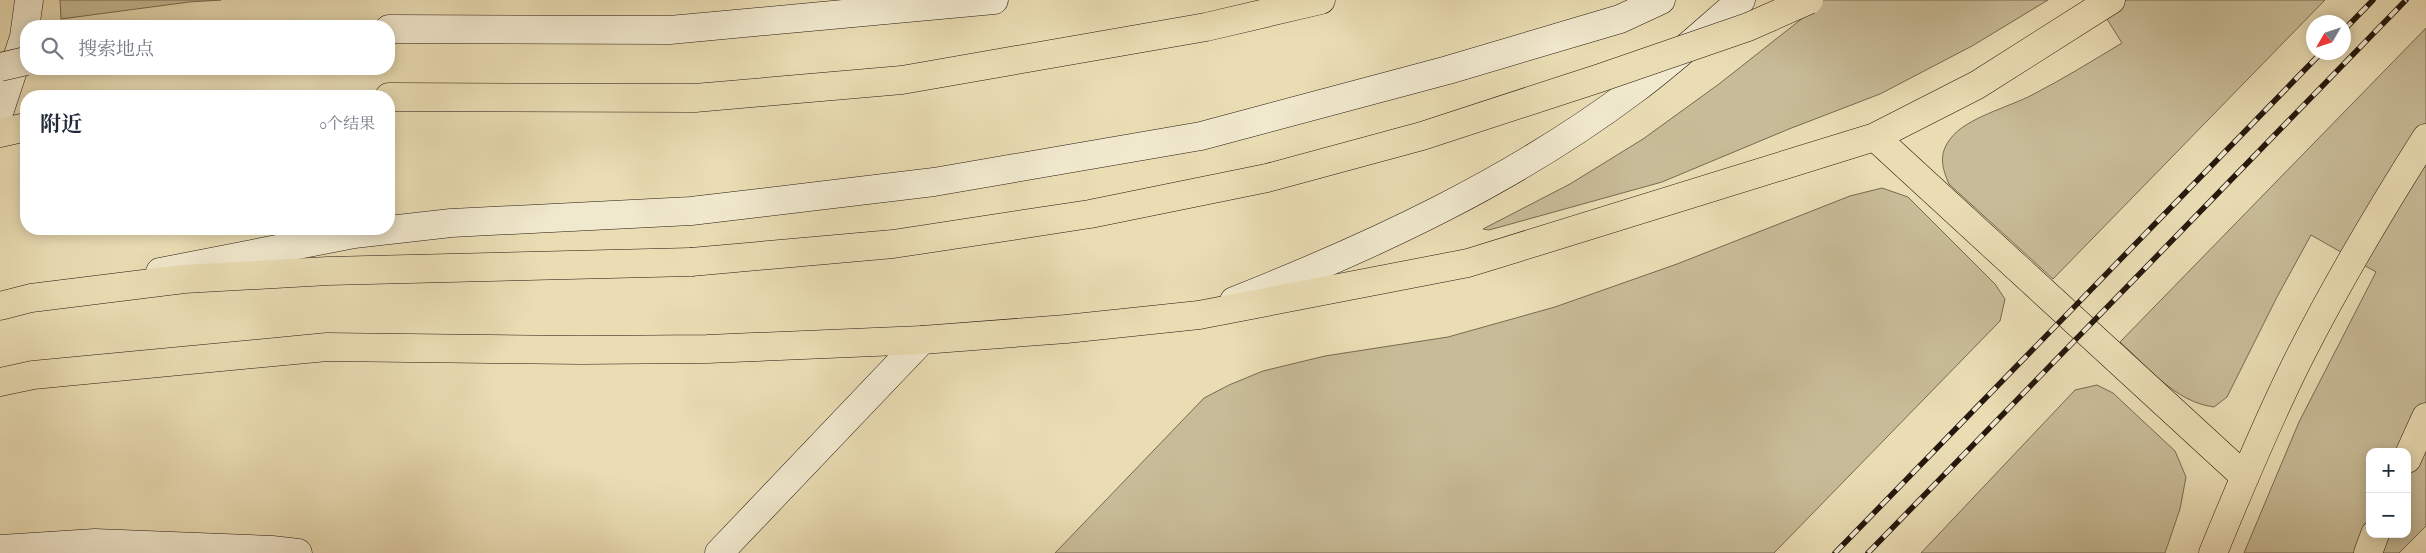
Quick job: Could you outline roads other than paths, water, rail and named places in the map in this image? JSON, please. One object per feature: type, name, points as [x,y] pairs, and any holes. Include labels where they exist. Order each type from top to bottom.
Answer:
[{"type":"highway","points":[[395,97],[695,98],[902,80],[1206,27],[1321,0]]},
{"type":"highway","points":[[0,306],[31,298],[212,277],[328,271],[691,262],[893,244],[1090,214],[1268,178],[1422,136],[1748,27],[1809,0]]},
{"type":"highway","points":[[0,382],[32,375],[327,346],[582,350],[688,349],[922,340],[1066,330],[1199,315],[1468,263],[1875,137],[1977,85],[2111,0]]},
{"type":"highway","points":[[0,133],[20,128]]},
{"type":"highway","points":[[1875,137],[2245,477]]},
{"type":"highway","points":[[2213,553],[2276,406],[2309,340],[2348,266],[2426,138]]},
{"type":"highway","points":[[2411,450],[2426,417]]},
{"type":"highway","points":[[2368,553],[2374,538]]},
{"type":"main road","points":[[26,20],[29,0]]},
{"type":"main road","points":[[395,29],[670,30],[994,0]]},
{"type":"main road","points":[[395,229],[451,223],[701,209],[934,182],[1201,136],[1458,67],[1620,19],[1661,0]]},
{"type":"main road","points":[[1199,315],[1377,241],[1490,183],[1557,144],[1635,89],[1742,0]]},
{"type":"main road","points":[[0,110],[20,48]]},
{"type":"main road","points":[[0,67],[20,62]]},
{"type":"main road","points":[[31,298],[349,235]]},
{"type":"main road","points":[[720,553],[922,340]]},
{"type":"main road","points":[[0,549],[95,543],[272,550],[298,553]]},
{"type":"railway","points":[[2351,23],[2373,0]]},
{"type":"railway","points":[[1868,553],[2406,0]]},
{"type":"railway","points":[[1835,553],[2314,60]]}]
